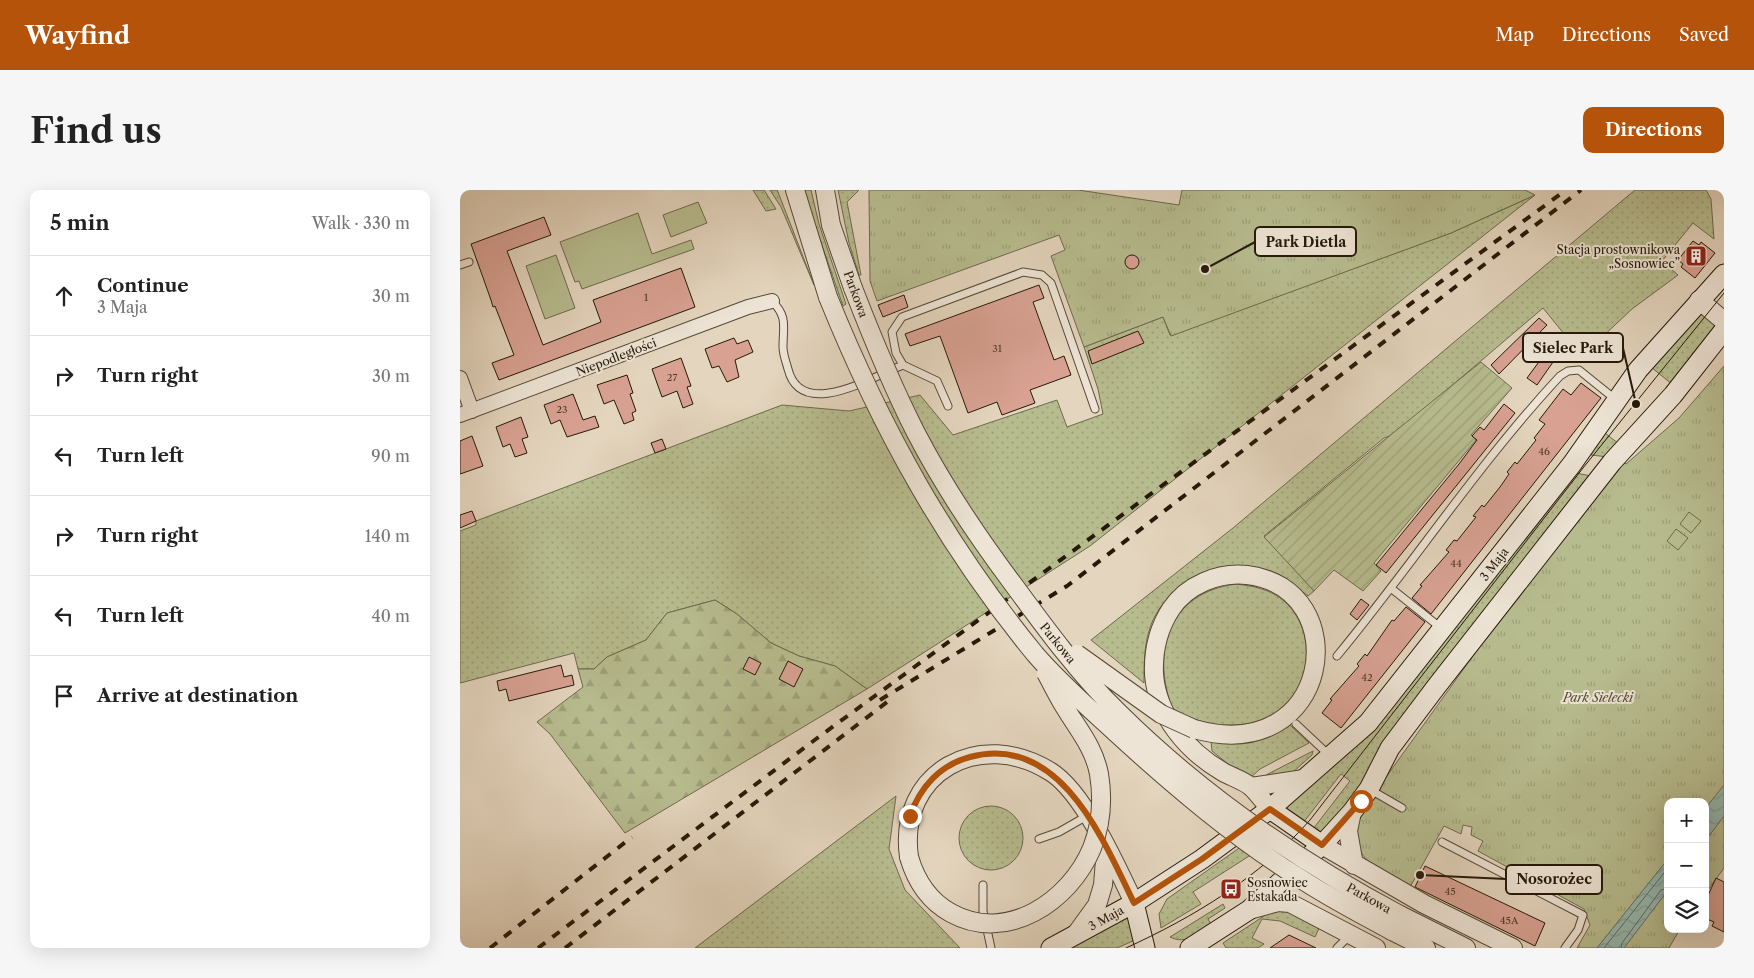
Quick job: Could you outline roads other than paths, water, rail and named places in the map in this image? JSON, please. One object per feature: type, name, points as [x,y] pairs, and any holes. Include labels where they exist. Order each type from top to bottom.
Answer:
[{"type":"main road","name":"3 Maja","points":[[1051,948],[1134,903],[1202,859],[1270,809],[1368,723],[1572,464],[1638,370],[1724,274]]},
{"type":"main road","points":[[1190,948],[1249,910],[1322,845],[1352,812],[1369,788],[1390,748],[1436,686],[1612,462],[1672,395],[1724,330]]},
{"type":"main road","points":[[1270,809],[1322,845]]},
{"type":"main road","points":[[1134,903],[1144,948]]},
{"type":"street","points":[[784,190],[806,231]]},
{"type":"street","name":"Parkowa","points":[[795,190],[806,231],[828,297],[890,436],[922,494],[952,542],[1036,655],[1102,721],[1200,807],[1300,879],[1426,948]]},
{"type":"street","name":"Parkowa","points":[[825,190],[831,225],[852,288],[883,364],[942,479],[972,529],[1054,639],[1119,713],[1224,805],[1314,866],[1400,915],[1466,948]]},
{"type":"street","points":[[1699,300],[1724,320]]},
{"type":"street","name":"Niepodległości","points":[[466,413],[748,307],[772,301]]},
{"type":"street","points":[[460,378],[466,413]]},
{"type":"street","points":[[1054,639],[1148,706],[1182,724],[1218,735],[1241,735],[1265,729],[1286,718],[1308,690],[1315,667],[1315,643],[1305,612],[1291,595],[1258,578],[1237,575],[1214,578],[1203,582],[1175,603],[1159,631],[1154,665],[1156,686],[1162,708],[1177,733],[1222,772],[1251,787],[1270,809]]},
{"type":"street","points":[[1036,655],[1087,743],[1098,772],[1100,815],[1092,848],[1082,867],[1062,892],[1036,912],[1006,922],[985,923],[964,919],[935,902],[916,877],[909,857],[907,834],[910,816],[924,787],[950,765],[980,754],[1000,753],[1013,756],[1051,772],[1067,786],[1088,815],[1106,848],[1134,903]]},
{"type":"street","points":[[1251,787],[1304,779]]},
{"type":"street","points":[[1352,812],[1348,831],[1354,865]]},
{"type":"street","points":[[1322,845],[1424,904],[1512,948]]},
{"type":"street","points":[[1076,934],[1097,905],[1103,885],[1106,848]]},
{"type":"street","points":[[1249,910],[1278,902],[1290,904],[1376,948]]},
{"type":"lane","points":[[460,265],[469,262]]},
{"type":"lane","points":[[948,406],[937,381],[903,365],[896,352],[892,332],[902,317],[1001,279],[1023,272],[1032,272],[1042,275],[1050,283],[1095,409]]},
{"type":"lane","points":[[772,301],[782,311],[784,322],[782,349],[790,377],[800,390],[809,394],[834,394],[903,365]]},
{"type":"lane","points":[[1337,656],[1392,589],[1505,442],[1560,376],[1568,371],[1580,370],[1617,401]]},
{"type":"lane","points":[[1392,589],[1443,630]]},
{"type":"lane","points":[[1296,724],[1330,758]]},
{"type":"lane","points":[[1369,788],[1402,808]]},
{"type":"lane","points":[[1039,839],[1059,832],[1088,815]]},
{"type":"lane","points":[[1442,842],[1583,915],[1578,930],[1565,948]]},
{"type":"lane","points":[[983,885],[984,912],[990,948]]},
{"type":"lane","points":[[1337,948],[1350,934]]},
{"type":"water","points":[[1724,785],[1724,816],[1709,836],[1709,804]]},
{"type":"water","points":[[1664,864],[1664,895],[1624,948],[1597,948]]},
{"type":"tram line","points":[[1126,948],[1176,923],[1225,894],[1270,860],[1291,841],[1310,820],[1583,468],[1724,293]]},
{"type":"railway","points":[[538,948],[816,739],[1566,190]]},
{"type":"railway","points":[[880,700],[1067,586],[1581,190]]},
{"type":"railway","points":[[565,948],[891,699]]},
{"type":"railway","points":[[490,948],[632,837]]},
{"type":"place","name":"Stacja prostownikowa „Sosnowiec”","points":[[1696,256]]},
{"type":"place","name":"Park Dietla","points":[[1205,269]]},
{"type":"place","name":"Sielec Park","points":[[1636,404]]},
{"type":"place","name":"Nosorożec","points":[[1420,875]]},
{"type":"place","name":"Sosnowiec Estakada","points":[[1231,889]]},
{"type":"park label","name":"Park Sielecki","points":[[1598,697]]}]
